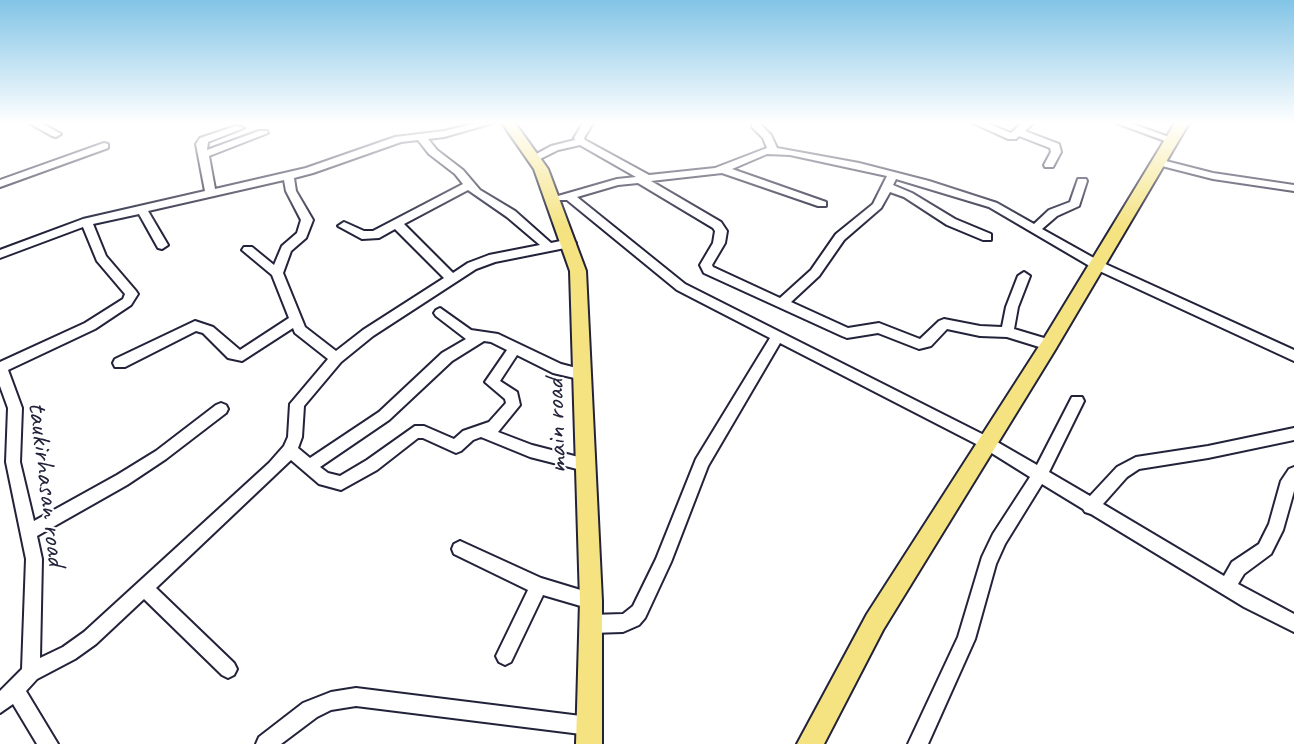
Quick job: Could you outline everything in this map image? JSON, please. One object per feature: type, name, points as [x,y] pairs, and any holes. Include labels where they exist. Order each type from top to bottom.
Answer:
[{"type":"main road","name":"main road","points":[[534,158],[562,198],[570,243],[578,271],[581,297],[591,601],[589,735]]},
{"type":"main road","points":[[810,744],[875,622],[1049,345],[1161,158]]},
{"type":"street","points":[[0,184],[74,158]]},
{"type":"street","points":[[204,158],[211,194]]},
{"type":"street","points":[[0,254],[87,222],[289,176],[350,158]]},
{"type":"street","points":[[440,158],[459,172],[469,186],[510,214],[548,246]]},
{"type":"street","points":[[608,158],[717,225],[721,231],[719,243],[706,265],[708,270],[847,333],[879,328],[919,344],[926,342],[944,324],[980,331],[1006,332],[1049,345]]},
{"type":"street","points":[[562,198],[617,182],[688,176],[722,169],[748,158]]},
{"type":"street","points":[[812,158],[893,174],[993,205],[1097,265],[1294,356]]},
{"type":"street","points":[[1049,165],[1053,158]]},
{"type":"street","points":[[1158,162],[1213,176],[1294,188]]},
{"type":"street","points":[[722,169],[822,204]]},
{"type":"street","points":[[782,304],[815,273],[840,237],[877,206],[893,174]]},
{"type":"street","points":[[277,273],[286,249],[303,235],[307,220],[291,191],[289,176]]},
{"type":"street","points":[[1035,229],[1053,213],[1075,204],[1082,181]]},
{"type":"street","points":[[344,226],[368,236],[397,224],[469,186]]},
{"type":"street","points":[[887,187],[908,195],[951,222],[987,237]]},
{"type":"street","points":[[562,198],[681,287],[777,338],[987,443],[1090,507],[1227,587],[1294,623]]},
{"type":"street","points":[[141,208],[162,245]]},
{"type":"street","points":[[0,368],[90,326],[127,302],[132,294],[101,258],[87,222]]},
{"type":"street","points":[[397,224],[452,278]]},
{"type":"street","points":[[0,704],[31,673],[69,653],[90,638],[274,468],[290,450],[295,437],[297,404],[336,358],[368,333],[452,278],[493,258],[570,243]]},
{"type":"street","points":[[248,250],[277,273],[294,321],[308,339],[336,358]]},
{"type":"street","points":[[1006,332],[1012,307],[1024,276]]},
{"type":"street","points":[[440,313],[468,335],[493,337],[558,369],[583,375]]},
{"type":"street","points":[[120,363],[195,326],[208,330],[233,354],[242,356],[294,321]]},
{"type":"street","points":[[309,466],[384,416],[447,357],[481,337]]},
{"type":"street","points":[[591,624],[623,623],[633,619],[639,612],[663,562],[701,464],[777,338]]},
{"type":"street","points":[[290,450],[324,479],[341,483],[372,465],[416,432],[424,432],[452,448],[468,435],[494,426],[513,405],[512,396],[492,382],[514,349]]},
{"type":"street","name":"taukirhasan road","points":[[0,368],[15,408],[6,464],[34,560],[31,673]]},
{"type":"street","points":[[918,744],[966,639],[988,563],[999,539],[1039,476],[1077,401]]},
{"type":"street","points":[[28,533],[132,474],[221,409]]},
{"type":"street","points":[[481,431],[530,451],[585,465]]},
{"type":"street","points":[[1090,507],[1122,472],[1136,463],[1208,452],[1294,434]]},
{"type":"street","points":[[1227,587],[1238,568],[1265,549],[1277,525],[1289,481],[1294,474]]},
{"type":"street","points":[[460,549],[539,586],[591,601]]},
{"type":"street","points":[[505,656],[539,586]]},
{"type":"street","points":[[143,587],[228,669]]},
{"type":"street","points":[[14,688],[48,744]]},
{"type":"street","points":[[266,744],[310,710],[331,701],[356,697],[589,735]]}]
